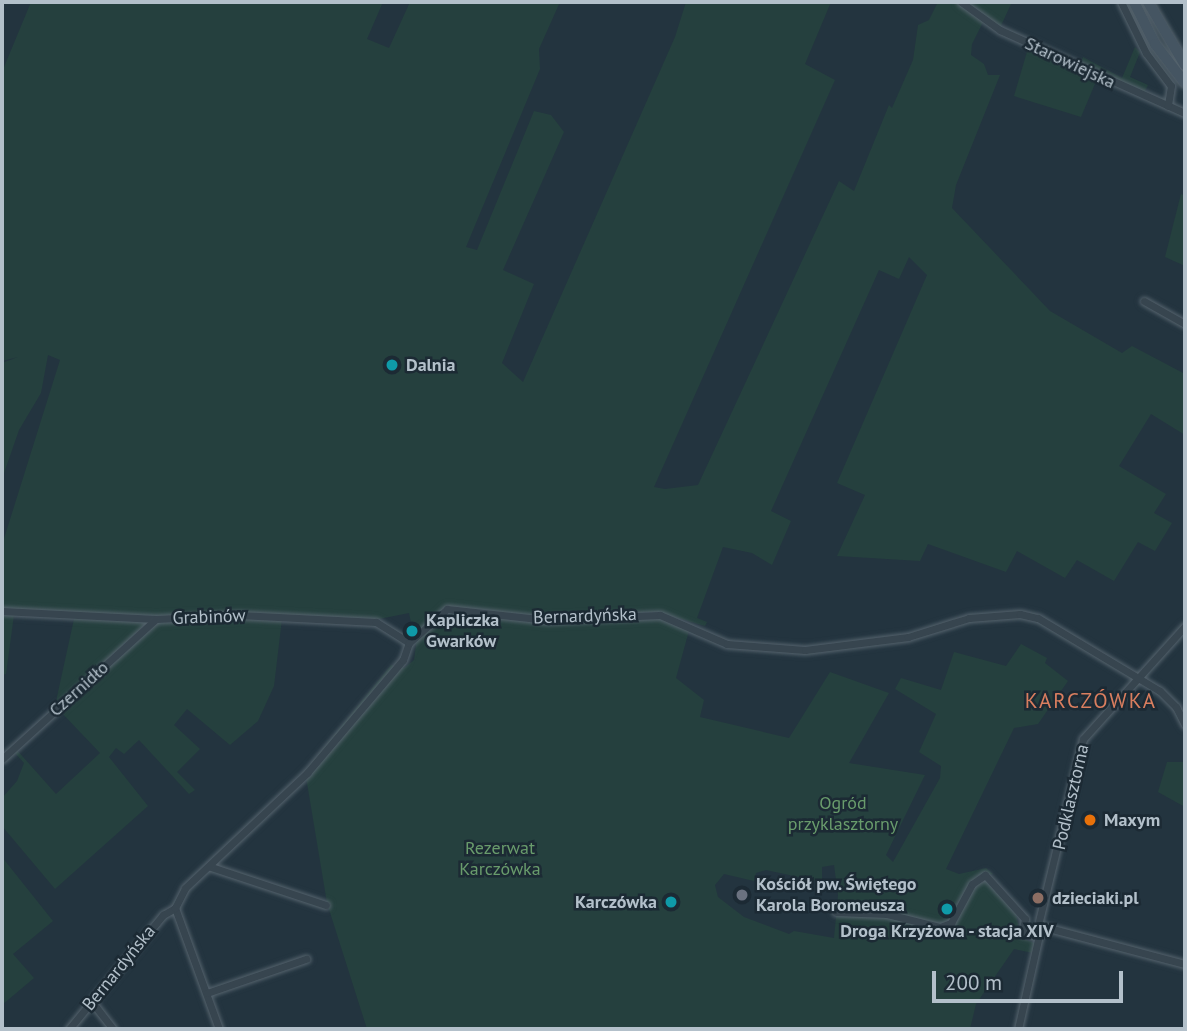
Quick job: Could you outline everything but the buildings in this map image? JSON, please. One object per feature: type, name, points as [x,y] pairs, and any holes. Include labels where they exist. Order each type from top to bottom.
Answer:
[{"type":"main road","points":[[1134,2],[1159,51],[1185,83]]},
{"type":"main road","points":[[1148,2],[1185,65]]},
{"type":"street","name":"Starowiejska","points":[[961,2],[995,28],[1185,113]]},
{"type":"street","points":[[1121,2],[1146,53],[1172,89],[1168,106]]},
{"type":"street","points":[[1144,301],[1185,324]]},
{"type":"street","name":"Bernardyńska","points":[[69,1029],[163,915],[175,908],[184,888],[211,867],[319,760],[403,660],[409,643],[447,609],[460,608],[547,620],[660,615],[727,643],[805,650],[908,638],[969,618],[1011,613],[1038,618],[1139,677],[1170,699],[1185,725]]},
{"type":"street","name":"Grabinów","points":[[2,611],[156,620],[239,615],[376,622],[409,643]]},
{"type":"street","name":"Czernidło","points":[[2,759],[156,620]]},
{"type":"street","name":"Podklasztorna","points":[[1018,1029],[1080,746],[1093,723],[1185,626]]},
{"type":"street","points":[[211,867],[326,905]]},
{"type":"street","points":[[836,912],[882,914],[932,926],[948,925],[975,879],[985,875],[1025,919],[1185,964]]},
{"type":"street","points":[[175,908],[219,1029]]},
{"type":"street","points":[[1025,919],[1022,933],[1037,936]]},
{"type":"street","points":[[206,993],[306,959]]},
{"type":"street","points":[[92,1002],[113,1029]]},
{"type":"green space","points":[[31,2],[383,2],[367,39],[389,48],[410,2],[560,2],[539,49],[540,69],[466,247],[477,250],[534,111],[551,115],[564,132],[503,270],[534,284],[502,363],[523,382],[675,37],[686,2],[831,2],[805,64],[835,80],[654,487],[665,489],[698,485],[839,181],[854,191],[889,105],[892,108],[913,60],[918,25],[929,20],[938,2],[957,2],[966,7],[970,2],[1012,2],[998,32],[983,22],[972,44],[971,55],[984,64],[988,75],[1000,75],[956,185],[952,208],[1050,311],[1122,353],[1132,346],[1185,374],[1185,435],[1151,414],[1119,466],[1166,494],[1154,513],[1172,523],[1155,551],[1138,542],[1114,581],[1077,560],[1065,578],[1017,551],[1006,572],[928,544],[920,561],[837,556],[865,495],[837,483],[927,275],[909,257],[899,279],[879,270],[771,511],[791,521],[772,565],[752,553],[723,547],[697,618],[707,622],[705,626],[657,612],[486,616],[539,620],[659,616],[690,627],[676,678],[704,700],[700,717],[789,738],[830,672],[889,693],[849,763],[925,775],[886,855],[893,862],[940,778],[941,766],[919,752],[936,714],[895,689],[901,678],[941,690],[954,652],[1006,666],[1021,644],[1047,658],[1045,663],[1068,681],[1038,724],[1014,728],[946,869],[959,874],[986,868],[993,874],[975,877],[993,884],[1016,914],[1021,938],[1035,943],[1033,953],[1014,949],[976,1004],[970,1029],[367,1029],[327,903],[305,771],[391,665],[404,668],[414,660],[416,645],[409,613],[374,620],[237,613],[151,617],[2,609],[2,545],[60,360],[48,355],[41,393],[19,430],[2,479],[2,363],[18,357],[2,361],[2,72]],"holes":[[[834,865],[838,895],[834,938],[794,931],[789,934],[744,917],[718,897],[715,885],[724,874],[754,881],[756,873],[766,870],[822,882],[822,867]]]},
{"type":"green space","points":[[1029,45],[1097,79],[1081,117],[1014,96]]},
{"type":"green space","points":[[1135,47],[1140,52],[1130,77],[1148,85],[1144,93],[1080,65],[1083,57],[1122,78]]},
{"type":"green space","points":[[1181,194],[1185,196],[1185,266],[1165,257]]},
{"type":"green space","points":[[2,614],[14,615],[6,674],[2,675]]},
{"type":"green space","points":[[237,617],[282,619],[274,686],[258,721],[230,745],[187,709],[174,725],[200,749],[177,772],[195,790],[189,794],[139,740],[124,754],[116,748],[109,757],[148,806],[55,889],[2,826],[2,798],[17,781],[24,763],[15,753],[2,762],[16,749],[56,794],[100,753],[59,710],[156,622]]},
{"type":"green space","points":[[74,619],[148,622],[56,707],[55,706]]},
{"type":"green space","points":[[1167,762],[1185,762],[1185,807],[1158,792]]},
{"type":"green space","points":[[2,857],[53,921],[13,954],[34,978],[2,1005]]},
{"type":"place","name":"Dalnia","points":[[392,365]]},
{"type":"place","name":"Kapliczka Gwarków","points":[[412,631]]},
{"type":"place","name":"Maxym","points":[[1090,820]]},
{"type":"place","name":"Kościół pw. Świętego Karola Boromeusza","points":[[742,895]]},
{"type":"place","name":"dzieciaki.pl","points":[[1038,898]]},
{"type":"place","name":"Karczówka","points":[[671,902]]},
{"type":"place","name":"Droga Krzyżowa - stacja XIV","points":[[947,909]]},
{"type":"district","name":"KARCZÓWKA","points":[[1091,701]]},
{"type":"park label","name":"Ogród przyklasztorny","points":[[843,814]]},
{"type":"park label","name":"Rezerwat Karczówka","points":[[500,859]]}]
